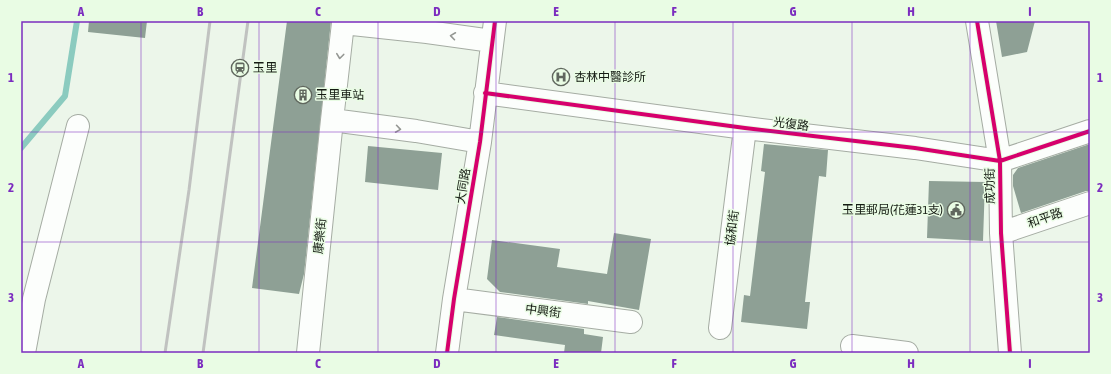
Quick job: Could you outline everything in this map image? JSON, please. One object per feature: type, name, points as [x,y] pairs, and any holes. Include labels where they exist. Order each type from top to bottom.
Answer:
[{"type":"street","name":"成功街","points":[[977,21],[1000,161],[1001,233],[1010,353]]},
{"type":"street","points":[[343,22],[427,32],[494,31]]},
{"type":"street","name":"康樂街","points":[[308,353],[343,22]]},
{"type":"street","name":"大同路","points":[[447,353],[454,300],[480,142],[494,31]]},
{"type":"street","name":"光復路","points":[[485,93],[745,128],[915,148],[1000,161],[1090,131]]},
{"type":"street","points":[[332,120],[416,131],[480,142]]},
{"type":"street","points":[[24,353],[34,299],[78,126]]},
{"type":"street","name":"協和街","points":[[720,328],[745,128]]},
{"type":"street","name":"和平路","points":[[1001,233],[1090,203]]},
{"type":"street","name":"中興街","points":[[454,300],[631,322]]},
{"type":"street","points":[[852,346],[907,353]]},
{"type":"building","points":[[89,21],[147,21],[145,38],[88,32]]},
{"type":"building","name":"玉里車站","points":[[287,21],[331,21],[304,274],[299,294],[252,288]]},
{"type":"building","points":[[996,21],[1035,21],[1027,52],[1002,57]]},
{"type":"building","points":[[764,144],[828,150],[826,177],[819,176],[805,302],[810,302],[807,329],[741,322],[744,295],[750,296],[765,172],[761,171]]},
{"type":"building","points":[[1090,144],[1090,191],[1086,191],[1021,213],[1013,186],[1013,175],[1018,168]]},
{"type":"building","points":[[368,146],[442,153],[438,190],[365,182]]},
{"type":"building","name":"玉里郵局(花蓮31支)","points":[[929,181],[985,182],[983,241],[927,238]]},
{"type":"building","points":[[614,233],[651,239],[639,310],[588,301],[588,304],[500,292],[487,279],[492,240],[560,249],[557,267],[607,274]]},
{"type":"building","points":[[497,317],[584,329],[584,334],[603,337],[601,353],[564,353],[565,345],[494,335]]},
{"type":"waterway","points":[[21,148],[65,96],[77,21]]},
{"type":"railway","points":[[165,353],[189,190],[210,21]]},
{"type":"railway","points":[[203,353],[248,21]]},
{"type":"cycle path","points":[[447,353],[454,299],[480,142],[495,21]]},
{"type":"cycle path","points":[[977,21],[1000,161],[1001,233],[1010,353]]},
{"type":"cycle path","points":[[485,93],[745,128],[915,148],[1000,161],[1090,131]]},
{"type":"place","name":"玉里","points":[[240,68]]},
{"type":"place","name":"杏林中醫診所","points":[[561,77]]},
{"type":"place","name":"玉里車站","points":[[303,95]]},
{"type":"place","name":"玉里郵局(花蓮31支)","points":[[956,210]]}]
